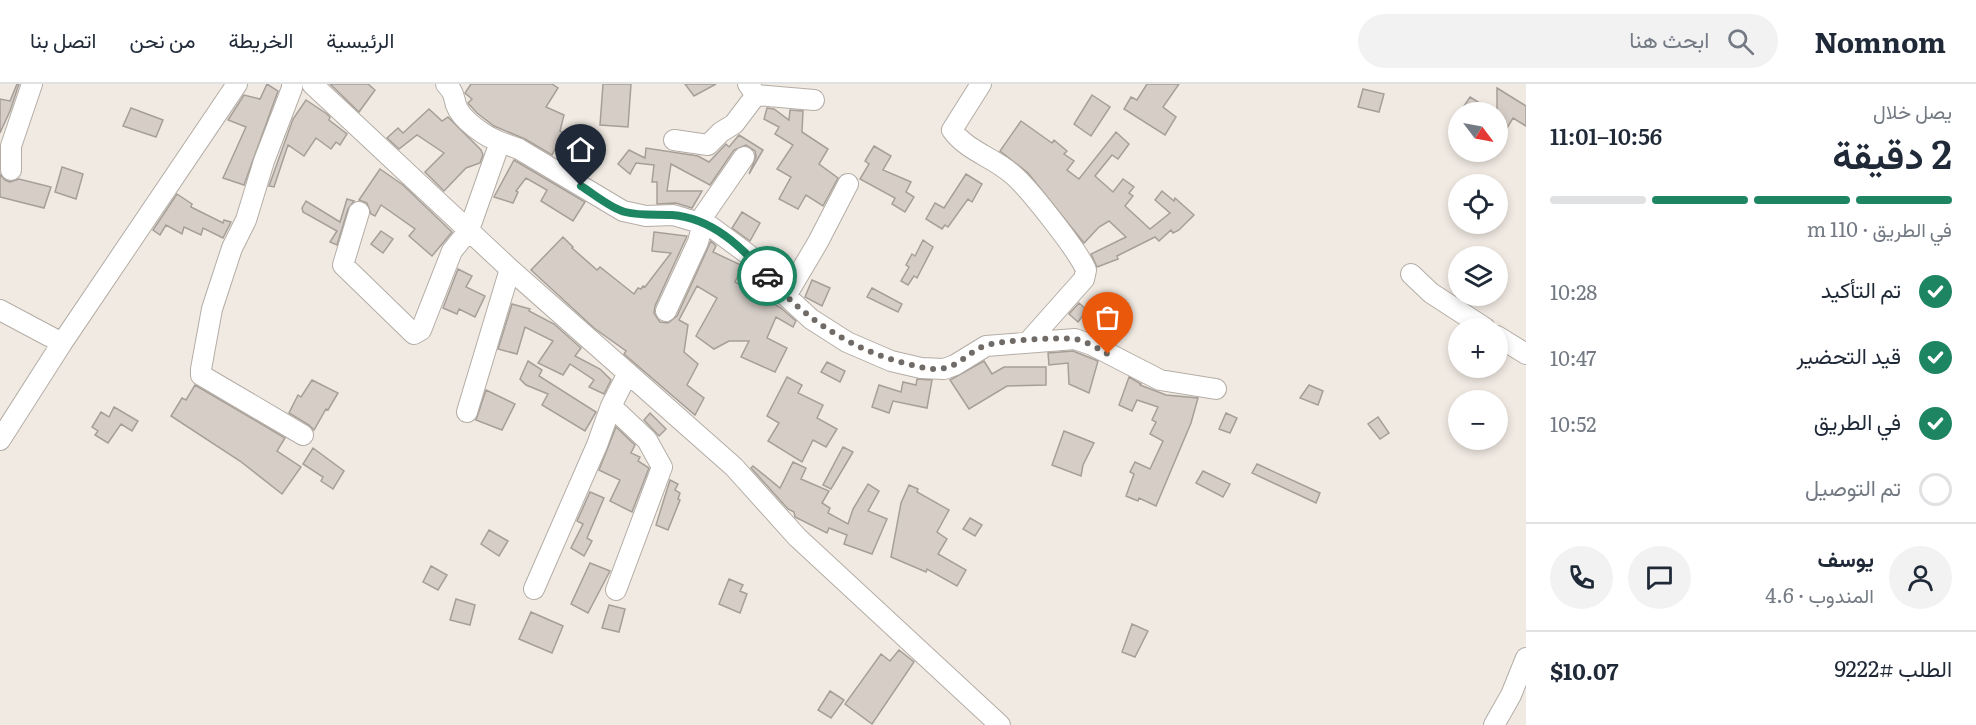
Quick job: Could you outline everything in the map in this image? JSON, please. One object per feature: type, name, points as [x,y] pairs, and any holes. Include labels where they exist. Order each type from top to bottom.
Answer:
[{"type":"street","points":[[11,170],[11,146],[32,84]]},
{"type":"street","points":[[0,440],[62,343],[237,84]]},
{"type":"street","points":[[292,84],[264,161],[246,220],[232,248],[213,309],[201,375],[303,435]]},
{"type":"street","points":[[312,84],[627,374],[734,466],[797,537],[1000,725]]},
{"type":"street","points":[[981,84],[970,105],[952,130],[960,140],[1012,174],[1037,202],[1086,270],[1084,279],[1029,341]]},
{"type":"street","points":[[455,87],[456,107],[476,130],[519,149],[623,211],[646,216],[673,215],[701,223],[735,243],[749,255],[786,296],[811,319],[868,353],[921,368],[944,369],[956,365],[986,346],[1075,339],[1084,341],[1160,380],[1216,389]]},
{"type":"street","points":[[674,140],[708,145],[721,132],[734,124],[752,89],[814,100]]},
{"type":"street","points":[[359,212],[343,265],[414,334],[421,330],[452,251],[469,230],[500,142]]},
{"type":"street","points":[[666,311],[698,242],[701,223],[744,157]]},
{"type":"street","points":[[786,296],[818,242],[848,184]]},
{"type":"street","points":[[467,412],[510,268]]},
{"type":"street","points":[[1411,274],[1431,293],[1470,318]]},
{"type":"street","points":[[0,310],[62,343]]},
{"type":"street","points":[[1508,343],[1526,354]]},
{"type":"street","points":[[534,590],[601,437],[611,406],[627,374]]},
{"type":"street","points":[[611,406],[647,440],[662,466],[616,590]]},
{"type":"street","points":[[1494,725],[1511,695],[1526,658]]},
{"type":"building","points":[[19,84],[10,111],[0,133],[0,99],[10,101]]},
{"type":"building","points":[[267,84],[278,91],[244,185],[223,178],[246,127],[228,120],[244,95],[260,99]]},
{"type":"building","points":[[330,84],[368,84],[375,90],[359,112]]},
{"type":"building","points":[[471,84],[552,84],[558,88],[546,107],[564,115],[560,131],[563,133],[552,155],[525,139],[494,126],[477,113],[468,103],[472,99],[465,93]]},
{"type":"building","points":[[603,84],[631,84],[628,127],[600,125]]},
{"type":"building","points":[[685,84],[716,84],[694,96]]},
{"type":"building","points":[[1147,84],[1179,84],[1163,107],[1176,117],[1165,135],[1124,109],[1131,97],[1137,100]]},
{"type":"building","points":[[1497,88],[1526,106],[1526,126],[1513,118],[1508,126],[1508,102],[1497,102]]},
{"type":"building","points":[[1363,89],[1384,94],[1379,112],[1358,107]]},
{"type":"building","points":[[1092,95],[1110,107],[1091,136],[1074,124]]},
{"type":"building","points":[[1470,97],[1478,102],[1467,102]]},
{"type":"building","points":[[306,100],[327,114],[330,117],[329,120],[347,134],[340,145],[336,142],[331,149],[316,138],[304,156],[288,145],[274,187],[269,186],[293,119]]},
{"type":"building","points":[[131,108],[163,120],[156,137],[123,126]]},
{"type":"building","points":[[767,108],[774,109],[789,120],[790,110],[803,111],[802,132],[828,149],[819,164],[838,178],[823,206],[806,195],[798,209],[779,199],[791,177],[777,169],[793,145],[775,134],[779,127],[764,119]]},
{"type":"building","points":[[429,109],[442,121],[448,117],[481,150],[483,155],[480,163],[466,168],[444,191],[425,172],[444,153],[417,135],[399,149],[387,138],[398,128],[403,133]]},
{"type":"building","points":[[1021,121],[1052,143],[1054,140],[1067,151],[1064,154],[1074,161],[1067,170],[1079,179],[1116,132],[1129,144],[1118,159],[1112,155],[1095,176],[1113,192],[1123,179],[1134,187],[1129,193],[1133,196],[1125,206],[1150,229],[1170,213],[1155,200],[1162,191],[1174,201],[1175,198],[1194,215],[1179,230],[1173,233],[1171,230],[1159,241],[1155,237],[1117,256],[1118,259],[1097,267],[1091,254],[1126,237],[1109,221],[1099,227],[1084,243],[1028,173],[1000,151]]},
{"type":"building","points":[[739,135],[763,150],[749,174],[756,157],[755,151],[746,145],[734,150],[710,185],[671,164],[667,191],[702,191],[692,208],[676,203],[657,204],[657,182],[652,182],[654,165],[636,163],[630,174],[618,164],[629,150],[645,158],[646,148],[698,156],[709,162],[726,144],[729,147]]},
{"type":"building","points":[[874,146],[891,156],[883,170],[911,182],[906,192],[914,197],[905,212],[892,204],[895,198],[860,179],[869,164],[865,161]]},
{"type":"building","points":[[514,160],[585,202],[573,221],[541,201],[547,190],[526,178],[516,191],[518,192],[513,203],[494,197]]},
{"type":"building","points":[[62,167],[83,174],[76,199],[55,192]]},
{"type":"building","points":[[380,169],[403,185],[452,232],[432,256],[409,236],[415,229],[381,205],[375,216],[371,214],[367,203],[359,200]]},
{"type":"building","points":[[0,174],[10,182],[19,179],[51,187],[44,208],[0,197]]},
{"type":"building","points":[[966,174],[982,184],[972,202],[968,199],[948,227],[945,225],[942,229],[926,219],[935,203],[944,208]]},
{"type":"building","points":[[177,194],[192,204],[191,207],[223,223],[224,220],[231,222],[223,238],[203,228],[201,235],[184,227],[182,234],[166,225],[160,235],[153,230]]},
{"type":"building","points":[[347,199],[354,201],[348,209],[337,245],[330,242],[337,231],[303,212],[302,208],[306,201],[340,222]]},
{"type":"building","points":[[742,212],[760,223],[750,241],[732,228]]},
{"type":"building","points":[[381,231],[393,239],[383,253],[371,244]]},
{"type":"building","points":[[654,232],[687,236],[655,306],[654,313],[660,322],[668,323],[677,316],[711,241],[716,246],[713,252],[743,266],[735,282],[781,308],[796,321],[793,327],[776,317],[767,338],[787,348],[775,372],[741,357],[749,341],[729,341],[714,349],[696,336],[717,298],[697,286],[679,320],[688,325],[684,352],[698,364],[687,385],[704,398],[695,415],[624,354],[626,351],[594,328],[531,270],[563,237],[597,270],[600,267],[634,294],[638,288],[645,287],[671,253],[652,251]]},
{"type":"building","points":[[923,240],[933,247],[917,278],[914,276],[908,285],[901,281],[909,267],[906,265],[912,254],[915,256]]},
{"type":"building","points":[[458,269],[472,276],[466,287],[485,296],[475,317],[459,309],[457,314],[443,308]]},
{"type":"building","points":[[812,280],[830,288],[822,306],[805,297]]},
{"type":"building","points":[[872,288],[902,304],[898,312],[867,297]]},
{"type":"building","points":[[1079,303],[1087,310],[1078,322],[1069,314]]},
{"type":"building","points":[[512,304],[530,309],[529,311],[554,324],[581,348],[575,356],[600,369],[611,380],[604,394],[589,387],[594,380],[570,364],[563,375],[538,363],[553,341],[525,327],[517,354],[498,349]]},
{"type":"building","points":[[1073,351],[1098,361],[1089,393],[1069,384],[1068,363],[1049,365],[1048,353]]},
{"type":"building","points":[[528,361],[542,370],[539,376],[596,412],[585,431],[542,405],[548,394],[526,385],[520,379]]},
{"type":"building","points":[[984,361],[992,374],[1004,367],[1046,367],[1046,385],[1007,386],[969,409],[950,380]]},
{"type":"building","points":[[827,362],[845,371],[840,382],[821,372]]},
{"type":"building","points":[[787,377],[802,385],[798,393],[823,405],[817,418],[837,429],[826,447],[813,440],[802,462],[768,441],[779,423],[767,416]]},
{"type":"building","points":[[1129,377],[1140,385],[1166,395],[1198,398],[1191,423],[1156,506],[1139,498],[1138,501],[1126,496],[1134,474],[1130,472],[1135,462],[1150,469],[1163,441],[1150,434],[1156,422],[1152,420],[1158,407],[1137,400],[1132,411],[1119,405]]},
{"type":"building","points":[[917,379],[932,380],[927,408],[893,401],[889,413],[872,407],[879,385],[901,392],[903,382],[916,385]]},
{"type":"building","points":[[312,380],[338,393],[314,430],[289,413],[298,395],[301,397]]},
{"type":"building","points":[[195,385],[285,438],[277,451],[301,467],[282,494],[240,461],[171,416],[182,398],[186,400]]},
{"type":"building","points":[[1309,385],[1323,391],[1318,405],[1300,398]]},
{"type":"building","points":[[486,390],[515,404],[502,430],[476,420]]},
{"type":"building","points":[[114,407],[138,421],[132,431],[121,424],[108,443],[95,435],[98,431],[92,427],[101,412],[109,417]]},
{"type":"building","points":[[650,413],[666,429],[659,436],[644,420]]},
{"type":"building","points":[[1226,413],[1237,418],[1230,433],[1219,429]]},
{"type":"building","points":[[1378,417],[1389,433],[1380,439],[1368,424]]},
{"type":"building","points":[[616,427],[635,445],[631,453],[640,457],[638,461],[649,468],[632,512],[610,501],[620,480],[599,470]]},
{"type":"building","points":[[1064,431],[1094,443],[1083,465],[1081,476],[1052,465]]},
{"type":"building","points":[[843,447],[853,452],[831,489],[823,485]]},
{"type":"building","points":[[313,448],[344,471],[333,489],[321,481],[323,477],[303,464]]},
{"type":"building","points":[[793,462],[806,468],[801,479],[829,491],[822,503],[830,508],[828,513],[848,524],[853,509],[868,484],[879,491],[868,511],[887,519],[872,554],[844,544],[847,535],[829,528],[827,533],[795,517],[794,512],[788,509],[751,468],[753,466],[780,488]]},
{"type":"building","points":[[1257,464],[1320,493],[1316,503],[1252,473]]},
{"type":"building","points":[[1203,471],[1230,484],[1223,497],[1196,483]]},
{"type":"building","points":[[670,480],[678,484],[675,490],[680,493],[678,499],[680,500],[668,530],[656,525]]},
{"type":"building","points":[[909,485],[949,510],[937,532],[947,539],[938,554],[966,570],[957,586],[927,569],[926,572],[891,557],[901,503]]},
{"type":"building","points":[[590,492],[604,498],[587,538],[592,541],[584,556],[571,548],[583,524],[577,521]]},
{"type":"building","points":[[970,518],[982,525],[975,536],[963,529]]},
{"type":"building","points":[[489,530],[508,541],[499,556],[481,544]]},
{"type":"building","points":[[590,563],[610,571],[588,613],[571,604]]},
{"type":"building","points":[[431,566],[447,575],[438,590],[423,582]]},
{"type":"building","points":[[729,579],[743,585],[740,591],[747,594],[740,613],[719,604]]},
{"type":"building","points":[[456,599],[475,605],[470,625],[450,620]]},
{"type":"building","points":[[609,605],[625,609],[619,632],[602,628]]},
{"type":"building","points":[[531,612],[563,626],[552,653],[519,639]]},
{"type":"building","points":[[1132,624],[1148,631],[1135,657],[1122,652]]},
{"type":"building","points":[[899,650],[914,662],[872,724],[845,704],[881,654],[890,661]]},
{"type":"building","points":[[830,691],[844,700],[831,718],[818,710]]},
{"type":"way so far","points":[[767,276],[801,312],[847,342],[868,353],[921,368],[944,369],[956,365],[976,350],[986,346],[1029,341],[1075,339],[1084,341],[1108,354]]},
{"type":"route","points":[[581,186],[623,211],[646,216],[673,215],[710,226],[749,255],[767,276]]}]
